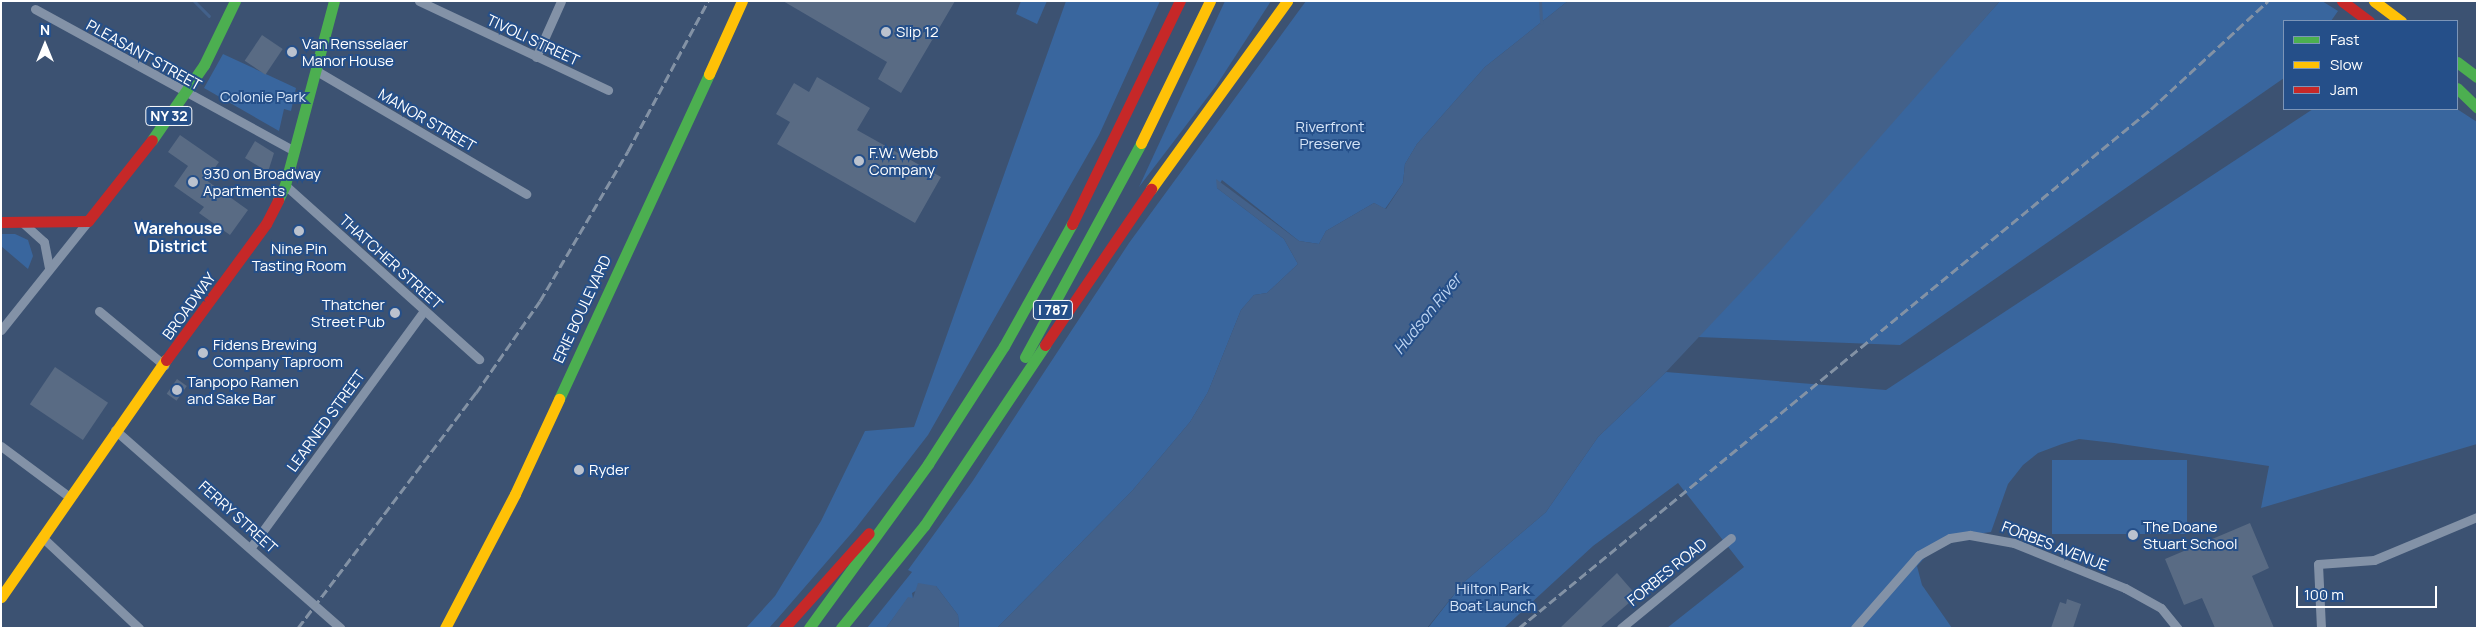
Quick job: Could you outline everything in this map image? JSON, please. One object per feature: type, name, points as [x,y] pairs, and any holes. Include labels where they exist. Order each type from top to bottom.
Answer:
[{"type":"main road","name":"NY 32","points":[[88,220],[185,94],[204,65],[234,1]]},
{"type":"main road","name":"BROADWAY","points":[[1,597],[43,538],[68,496],[266,224],[285,185],[314,70],[334,1]]},
{"type":"main road","name":"ERIE BOULEVARD","points":[[445,628],[515,494],[742,1]]},
{"type":"main road","name":"I 787","points":[[809,628],[907,494],[1039,286],[1096,180],[1181,1]]},
{"type":"main road","name":"I 787","points":[[841,628],[863,600],[988,416],[1059,300],[1117,193],[1210,1]]},
{"type":"main road","points":[[863,600],[929,520],[1132,215],[1286,1]]},
{"type":"main road","points":[[2342,1],[2368,20]]},
{"type":"main road","points":[[2374,1],[2398,19]]},
{"type":"main road","points":[[2458,63],[2477,77]]},
{"type":"main road","points":[[2458,88],[2477,101]]},
{"type":"main road","points":[[2458,88],[2477,107]]},
{"type":"main road","points":[[1,222],[88,220]]},
{"type":"main road","points":[[784,628],[839,563],[907,494]]},
{"type":"street","name":"TIVOLI STREET","points":[[419,1],[608,90]]},
{"type":"street","points":[[536,56],[561,1]]},
{"type":"street","name":"PLEASANT STREET","points":[[35,9],[185,94],[294,151]]},
{"type":"street","name":"MANOR STREET","points":[[314,70],[526,194]]},
{"type":"street","name":"THATCHER STREET","points":[[285,185],[479,359]]},
{"type":"street","points":[[1,330],[88,220]]},
{"type":"street","points":[[23,222],[44,242],[49,268]]},
{"type":"street","points":[[99,311],[164,365]]},
{"type":"street","name":"LEARNED STREET","points":[[250,547],[424,311]]},
{"type":"street","name":"FERRY STREET","points":[[115,430],[340,628]]},
{"type":"street","points":[[1,446],[68,496]]},
{"type":"street","points":[[2321,628],[2318,564],[2374,560],[2477,517]]},
{"type":"street","name":"FORBES AVENUE","points":[[1855,628],[1919,555],[1950,538],[1970,535],[2014,543],[2125,588],[2161,608],[2177,628]]},
{"type":"street","points":[[43,538],[139,628]]},
{"type":"street","name":"FORBES ROAD","points":[[1621,628],[1731,538]]},
{"type":"green space","points":[[1021,1],[1047,1],[1037,24],[1016,14]]},
{"type":"green space","points":[[1066,1],[1160,1],[1099,135],[928,435],[856,528],[769,628],[746,628],[775,596],[821,521],[865,431],[914,427]]},
{"type":"green space","points":[[1225,1],[1271,1],[1216,86],[1139,187]]},
{"type":"green space","name":"Riverfront Preserve","points":[[1306,1],[1568,1],[1485,67],[1417,144],[1405,164],[1403,183],[1385,209],[1374,203],[1326,231],[1319,244],[1299,241],[1222,180],[1217,188],[1284,239],[1298,264],[1267,293],[1254,295],[1241,310],[1208,392],[1190,422],[1132,491],[997,628],[959,628],[958,615],[936,586],[924,586],[912,593],[913,599],[908,598],[886,628],[867,628],[912,572],[908,570],[972,482],[1129,243]]},
{"type":"green space","points":[[2000,1],[2322,1],[2338,11],[2332,20],[2283,20],[2283,79],[1900,345],[1698,337]]},
{"type":"green space","name":"Colonie Park","points":[[223,54],[296,88],[291,111],[284,109],[279,131],[204,88]]},
{"type":"green space","name":"Hilton Park Boat Launch","points":[[2311,110],[2458,110],[2477,122],[2477,444],[2261,508],[2269,466],[2079,439],[2062,444],[2038,453],[2023,465],[2008,484],[1991,532],[1961,536],[1931,551],[1917,566],[1922,585],[1952,628],[1667,628],[1744,567],[1678,483],[1593,546],[1504,628],[1428,628],[1464,582],[1546,512],[1598,437],[1666,372],[1886,390]]},
{"type":"green space","points":[[1,234],[15,234],[28,240],[33,256],[28,269],[1,246]]},
{"type":"green space","points":[[2052,460],[2187,460],[2187,534],[2052,534]]},
{"type":"water","name":"Hudson River","points":[[1568,1],[2000,1],[1778,253],[1666,372],[1598,437],[1546,512],[1464,582],[1427,628],[997,628],[1132,491],[1190,422],[1208,392],[1241,310],[1254,295],[1267,293],[1298,264],[1284,239],[1217,188],[1216,179],[1299,241],[1319,244],[1326,231],[1374,203],[1386,209],[1403,183],[1405,164],[1417,144],[1485,67]]},
{"type":"water","points":[[918,583],[936,586],[958,615],[959,628],[886,628],[908,597],[913,598]]},
{"type":"building","name":"Slip 12","points":[[783,1],[955,1],[901,93],[878,79],[887,62]]},
{"type":"building","points":[[262,35],[283,49],[265,75],[245,61]]},
{"type":"building","name":"F.W. Webb Company","points":[[817,77],[870,108],[857,130],[941,177],[915,223],[777,144],[790,122],[776,114],[794,83],[809,92]]},
{"type":"building","name":"930 on Broadway Apartments","points":[[180,135],[219,162],[206,180],[248,210],[230,235],[199,213],[204,207],[174,186],[188,166],[168,152]]},
{"type":"building","points":[[255,141],[274,153],[268,172],[245,158]]},
{"type":"building","points":[[55,367],[108,403],[83,440],[30,404]]},
{"type":"building","name":"Tanpopo Ramen and Sake Bar","points":[[177,379],[187,386],[177,401],[167,394]]},
{"type":"building","name":"The Doane Stuart School","points":[[2250,523],[2269,568],[2252,576],[2274,628],[2215,628],[2202,598],[2184,605],[2165,559]]},
{"type":"building","points":[[1617,573],[1637,596],[1600,628],[1560,628]]},
{"type":"building","points":[[2067,599],[2081,604],[2073,628],[2051,628],[2060,602],[2066,604]]},
{"type":"waterway","points":[[194,1],[209,16]]},
{"type":"waterway","points":[[1540,1],[1541,23]]},
{"type":"railway","points":[[298,628],[476,393],[540,301],[628,151],[708,1]]},
{"type":"railway","points":[[1519,628],[2151,109],[2268,1]]},
{"type":"traffic: fast","points":[[152,140],[204,65],[235,1]]},
{"type":"traffic: fast","points":[[278,200],[285,185],[334,1]]},
{"type":"traffic: fast","points":[[2458,63],[2477,77]]},
{"type":"traffic: fast","points":[[559,399],[709,74]]},
{"type":"traffic: fast","points":[[2458,89],[2477,107]]},
{"type":"traffic: fast","points":[[1025,357],[1141,143]]},
{"type":"traffic: fast","points":[[809,628],[928,464],[1004,346],[1072,224]]},
{"type":"traffic: fast","points":[[841,628],[924,526],[1045,345]]},
{"type":"traffic: slow","points":[[709,74],[742,1]]},
{"type":"traffic: slow","points":[[1141,143],[1210,1]]},
{"type":"traffic: slow","points":[[1151,189],[1287,1]]},
{"type":"traffic: slow","points":[[2374,1],[2400,20]]},
{"type":"traffic: slow","points":[[1,597],[166,360]]},
{"type":"traffic: slow","points":[[445,628],[515,494],[559,399]]},
{"type":"traffic: jam","points":[[1072,224],[1180,1]]},
{"type":"traffic: jam","points":[[2342,1],[2368,20]]},
{"type":"traffic: jam","points":[[1,222],[88,221],[152,140]]},
{"type":"traffic: jam","points":[[1045,345],[1151,189]]},
{"type":"traffic: jam","points":[[166,360],[266,224],[278,200]]},
{"type":"traffic: jam","points":[[784,628],[869,533]]},
{"type":"place","name":"Slip 12","points":[[886,32]]},
{"type":"place","name":"Van Rensselaer Manor House","points":[[292,52]]},
{"type":"place","name":"F.W. Webb Company","points":[[859,161]]},
{"type":"place","name":"930 on Broadway Apartments","points":[[193,182]]},
{"type":"place","name":"Nine Pin Tasting Room","points":[[299,231]]},
{"type":"place","name":"Thatcher Street Pub","points":[[395,313]]},
{"type":"place","name":"Fidens Brewing Company Taproom","points":[[203,353]]},
{"type":"place","name":"Tanpopo Ramen and Sake Bar","points":[[177,390]]},
{"type":"place","name":"Ryder","points":[[579,470]]},
{"type":"place","name":"The Doane Stuart School","points":[[2133,535]]},
{"type":"district","name":"Warehouse District","points":[[178,237]]}]
